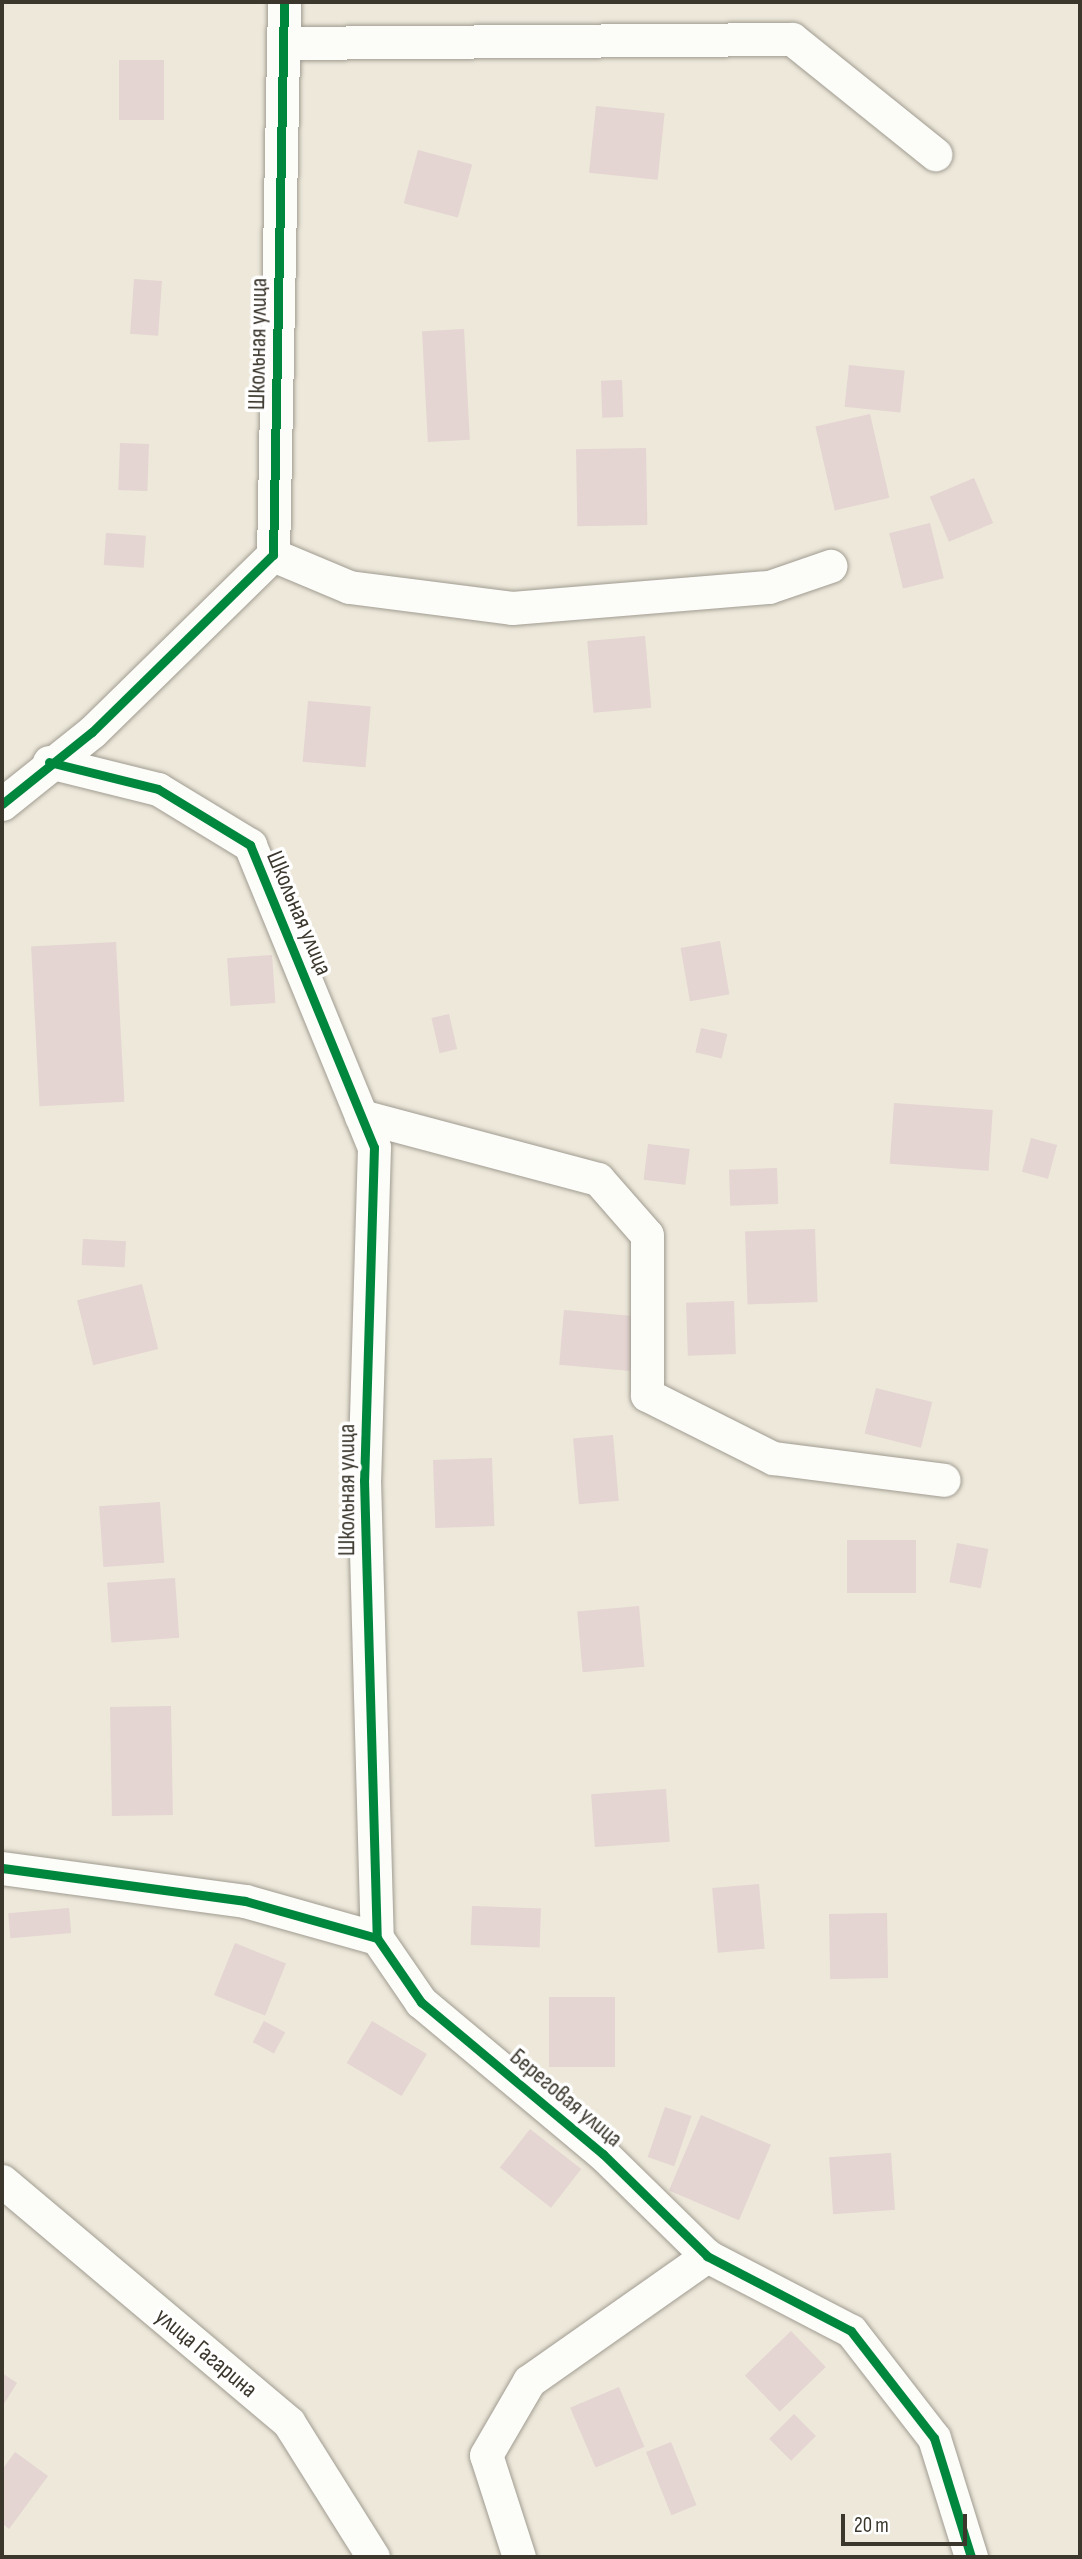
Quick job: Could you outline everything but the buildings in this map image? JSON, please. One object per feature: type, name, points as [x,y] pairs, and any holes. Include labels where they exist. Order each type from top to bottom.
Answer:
[{"type":"street","name":"Школьная улица","points":[[273,555],[284,2]]},
{"type":"street","points":[[283,43],[792,39],[935,154]]},
{"type":"street","points":[[2,804],[21,792],[49,762],[92,732],[273,555],[349,587],[512,608],[769,587],[830,566]]},
{"type":"street","name":"Школьная улица","points":[[49,762],[158,789],[250,845],[374,1147],[365,1480],[377,1938]]},
{"type":"street","points":[[361,1115],[598,1179],[647,1236],[647,1395],[773,1458],[944,1480]]},
{"type":"street","points":[[2,1868],[245,1901],[377,1938]]},
{"type":"street","name":"Береговая улица","points":[[377,1938],[421,2002],[603,2154],[708,2256],[851,2330],[934,2438],[971,2557]]},
{"type":"street","name":"улица Гагарина","points":[[2,2181],[289,2423],[373,2557]]},
{"type":"street","points":[[519,2557],[486,2455],[528,2381],[708,2256]]},
{"type":"cycle path","points":[[2,804],[92,732],[273,555],[284,2]]},
{"type":"cycle path","points":[[49,762],[158,789],[250,845],[374,1147],[364,1480],[377,1938]]},
{"type":"cycle path","points":[[2,1868],[245,1901],[377,1938],[421,2002],[603,2154],[707,2256],[851,2331],[934,2438],[971,2557]]}]
